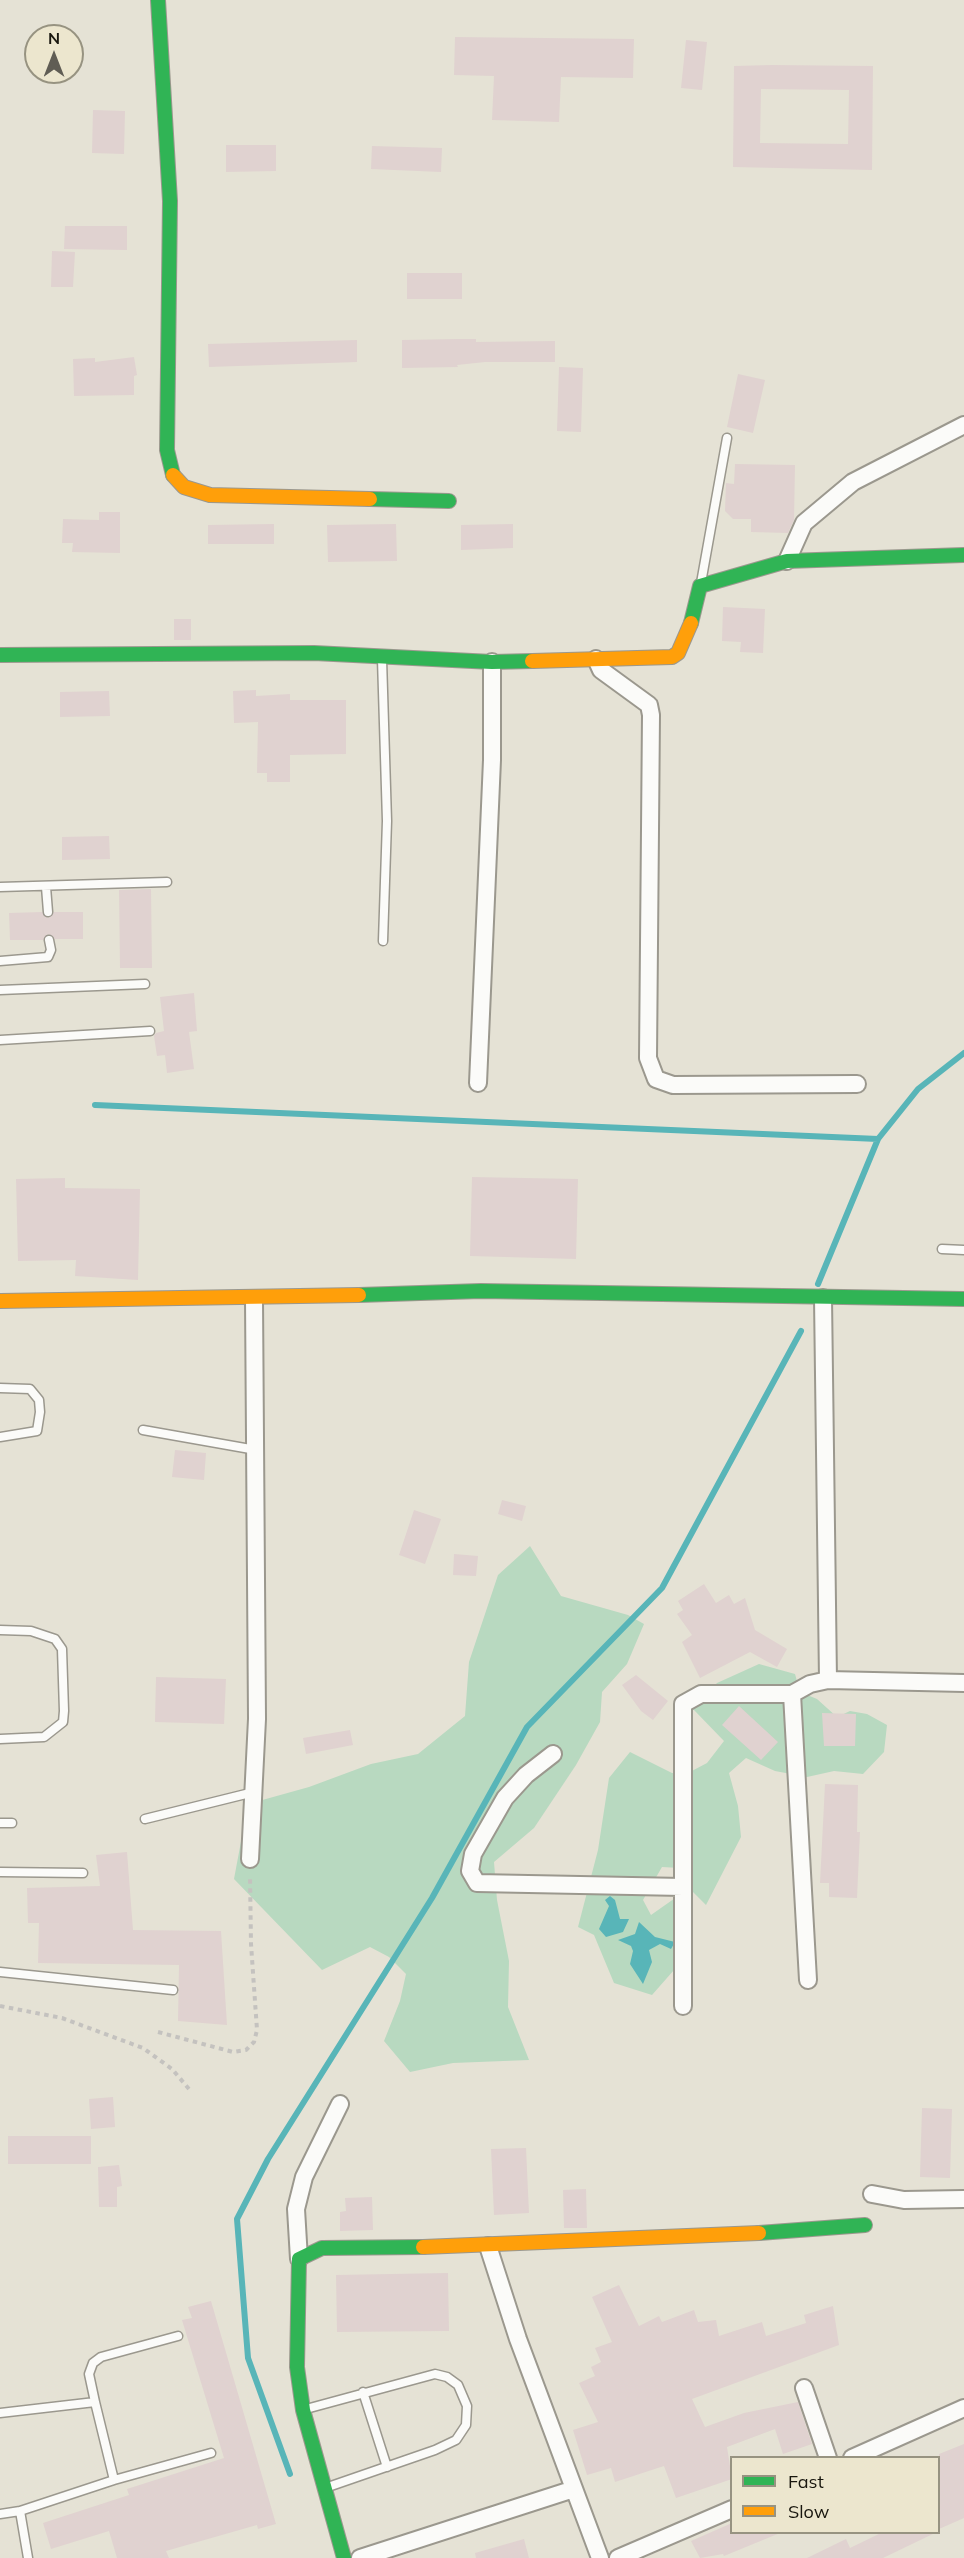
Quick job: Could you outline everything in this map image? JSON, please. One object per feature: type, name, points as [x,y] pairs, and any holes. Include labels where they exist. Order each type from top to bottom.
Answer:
[{"type":"street","points":[[158,0],[170,201],[167,450],[173,475],[184,487],[210,495],[449,501]]},
{"type":"street","points":[[787,561],[804,523],[853,482],[964,425]]},
{"type":"street","points":[[0,655],[314,653],[492,662],[672,657],[678,653],[688,633],[700,586],[787,561],[964,555]]},
{"type":"street","points":[[596,659],[601,670],[649,705],[651,715],[648,1058],[656,1079],[673,1085],[857,1084]]},
{"type":"street","points":[[478,1083],[492,760],[492,662]]},
{"type":"street","points":[[0,1301],[254,1299],[482,1291],[964,1299]]},
{"type":"street","points":[[824,1298],[828,1680]]},
{"type":"street","points":[[250,1859],[257,1719],[254,1299]]},
{"type":"street","points":[[683,2006],[683,1704],[700,1694],[792,1694],[810,1684],[828,1680],[964,1683]]},
{"type":"street","points":[[792,1694],[808,1980]]},
{"type":"street","points":[[553,1754],[526,1775],[505,1798],[473,1854],[470,1871],[477,1883],[683,1887]]},
{"type":"street","points":[[340,2104],[304,2177],[297,2209],[299,2259],[297,2367],[303,2410],[322,2489],[344,2558]]},
{"type":"street","points":[[872,2194],[904,2200],[964,2199]]},
{"type":"street","points":[[299,2259],[322,2248],[488,2246],[703,2237],[865,2225]]},
{"type":"street","points":[[488,2246],[518,2339],[600,2558]]},
{"type":"street","points":[[804,2388],[828,2456]]},
{"type":"street","points":[[854,2456],[964,2408]]},
{"type":"street","points":[[360,2558],[574,2489]]},
{"type":"street","points":[[618,2558],[730,2510]]},
{"type":"lane","points":[[700,586],[727,438]]},
{"type":"lane","points":[[382,658],[387,820],[383,941]]},
{"type":"lane","points":[[0,887],[167,882]]},
{"type":"lane","points":[[46,887],[48,912]]},
{"type":"lane","points":[[0,961],[48,957],[51,950],[49,939]]},
{"type":"lane","points":[[0,990],[145,984]]},
{"type":"lane","points":[[0,1040],[150,1031]]},
{"type":"lane","points":[[942,1249],[964,1250]]},
{"type":"lane","points":[[0,1388],[30,1389],[39,1400],[40,1412],[37,1431],[0,1437]]},
{"type":"lane","points":[[142,1430],[256,1450]]},
{"type":"lane","points":[[0,1630],[31,1631],[55,1639],[62,1648],[64,1710],[63,1722],[44,1737],[0,1739]]},
{"type":"lane","points":[[145,1819],[254,1792]]},
{"type":"lane","points":[[0,1823],[12,1823]]},
{"type":"lane","points":[[0,1872],[83,1873]]},
{"type":"lane","points":[[0,1972],[173,1990]]},
{"type":"lane","points":[[114,2480],[89,2374],[93,2363],[101,2357],[178,2336]]},
{"type":"lane","points":[[303,2410],[435,2374],[447,2377],[458,2385],[467,2406],[466,2425],[456,2440],[322,2489]]},
{"type":"lane","points":[[363,2392],[387,2467]]},
{"type":"lane","points":[[0,2413],[95,2402]]},
{"type":"lane","points":[[0,2514],[20,2511],[114,2480],[211,2453]]},
{"type":"lane","points":[[20,2511],[28,2558]]},
{"type":"path","points":[[158,2032],[233,2052],[246,2049],[254,2042],[257,2030],[251,1944],[250,1859]]},
{"type":"path","points":[[0,2006],[62,2018],[142,2048],[172,2069],[189,2089]]},
{"type":"green space","points":[[530,1546],[561,1596],[628,1615],[644,1624],[627,1664],[602,1692],[600,1722],[576,1765],[534,1828],[494,1862],[497,1900],[509,1961],[508,2007],[529,2060],[453,2063],[410,2072],[384,2041],[400,2001],[406,1974],[389,1957],[370,1947],[322,1970],[234,1879],[248,1804],[309,1787],[371,1764],[418,1754],[465,1716],[469,1662],[498,1575]]},
{"type":"green space","points":[[759,1664],[795,1674],[800,1692],[817,1699],[837,1717],[850,1711],[867,1714],[887,1725],[884,1752],[863,1774],[834,1771],[807,1777],[775,1771],[746,1758],[729,1773],[738,1806],[741,1837],[706,1905],[693,1892],[680,1868],[662,1867],[643,1900],[651,1915],[678,1896],[683,1935],[674,1970],[652,1995],[614,1983],[594,1935],[578,1927],[598,1850],[609,1778],[630,1752],[672,1773],[688,1773],[707,1763],[724,1741],[693,1709],[717,1683]]},
{"type":"water","points":[[610,1896],[615,1900],[620,1919],[629,1919],[623,1932],[606,1937],[599,1929],[609,1906],[605,1900]]},
{"type":"water","points":[[639,1922],[655,1937],[675,1942],[671,1949],[660,1944],[649,1950],[652,1962],[643,1984],[630,1964],[633,1951],[631,1946],[618,1940],[635,1934]]},
{"type":"building","points":[[455,37],[634,39],[633,78],[561,77],[559,122],[492,120],[494,76],[454,75]]},
{"type":"building","points":[[686,40],[707,42],[702,90],[681,88]]},
{"type":"building","points":[[734,66],[873,66],[872,170],[733,167]],"holes":[[[761,89],[849,90],[848,144],[760,143]]]},
{"type":"building","points":[[93,110],[125,111],[124,154],[92,153]]},
{"type":"building","points":[[226,145],[276,145],[276,171],[226,172]]},
{"type":"building","points":[[372,146],[442,148],[441,172],[371,169]]},
{"type":"building","points":[[65,226],[127,226],[127,250],[64,249]]},
{"type":"building","points":[[52,251],[75,252],[73,287],[51,287]]},
{"type":"building","points":[[407,273],[462,273],[462,299],[407,299]]},
{"type":"building","points":[[476,339],[476,342],[555,341],[555,362],[485,362],[457,365],[458,367],[402,368],[402,340]]},
{"type":"building","points":[[357,340],[357,362],[209,367],[208,344]]},
{"type":"building","points":[[134,357],[137,375],[134,376],[134,395],[74,396],[73,359],[95,358],[95,362]]},
{"type":"building","points":[[559,367],[583,368],[581,432],[557,431]]},
{"type":"building","points":[[738,374],[765,380],[753,433],[727,427]]},
{"type":"building","points":[[735,464],[795,465],[794,520],[788,533],[751,532],[751,519],[733,519],[725,511],[726,483],[734,484]]},
{"type":"building","points":[[99,512],[120,512],[120,553],[72,552],[73,543],[62,543],[63,519],[99,520]]},
{"type":"building","points":[[274,524],[274,544],[208,544],[208,525]]},
{"type":"building","points":[[396,524],[397,561],[328,562],[327,525]]},
{"type":"building","points":[[513,524],[513,548],[461,550],[461,525]]},
{"type":"building","points":[[723,607],[765,609],[763,653],[740,652],[741,642],[722,641]]},
{"type":"building","points":[[174,619],[191,619],[191,640],[174,640]]},
{"type":"building","points":[[256,690],[256,696],[290,694],[290,700],[346,700],[346,754],[290,755],[290,782],[267,782],[267,773],[257,773],[258,722],[234,723],[233,691]]},
{"type":"building","points":[[109,691],[110,716],[60,717],[60,692]]},
{"type":"building","points":[[109,836],[110,859],[62,860],[62,837]]},
{"type":"building","points":[[151,889],[152,968],[120,968],[119,890]]},
{"type":"building","points":[[42,912],[48,918],[54,912],[83,912],[83,939],[55,939],[48,934],[43,940],[10,940],[9,913]]},
{"type":"building","points":[[194,993],[197,1031],[189,1032],[194,1069],[167,1073],[165,1055],[157,1056],[154,1036],[164,1031],[160,997]]},
{"type":"building","points":[[472,1177],[578,1179],[576,1259],[470,1256]]},
{"type":"building","points":[[65,1178],[65,1188],[140,1189],[138,1280],[75,1276],[76,1260],[18,1261],[16,1179]]},
{"type":"building","points":[[175,1450],[206,1453],[204,1480],[172,1477]]},
{"type":"building","points":[[502,1500],[526,1506],[522,1521],[498,1514]]},
{"type":"building","points":[[414,1510],[441,1519],[425,1564],[399,1555]]},
{"type":"building","points":[[454,1554],[478,1556],[476,1576],[453,1575]]},
{"type":"building","points":[[704,1584],[716,1603],[729,1595],[734,1604],[745,1598],[755,1630],[787,1649],[777,1667],[750,1652],[700,1678],[682,1642],[692,1635],[677,1614],[683,1610],[678,1601]]},
{"type":"building","points":[[636,1675],[668,1701],[653,1720],[641,1711],[622,1685]]},
{"type":"building","points":[[156,1677],[226,1679],[224,1724],[155,1722]]},
{"type":"building","points":[[739,1706],[778,1742],[761,1760],[722,1725]]},
{"type":"building","points":[[822,1713],[856,1714],[855,1746],[824,1746]]},
{"type":"building","points":[[350,1730],[353,1745],[306,1754],[303,1738]]},
{"type":"building","points":[[825,1784],[858,1785],[857,1832],[860,1832],[857,1898],[829,1897],[829,1883],[820,1883]]},
{"type":"building","points":[[127,1852],[133,1930],[221,1931],[227,2025],[178,2021],[179,1965],[38,1963],[39,1923],[28,1923],[27,1888],[100,1886],[96,1855]]},
{"type":"building","points":[[113,2097],[115,2127],[91,2129],[89,2099]]},
{"type":"building","points":[[922,2108],[952,2109],[950,2178],[920,2177]]},
{"type":"building","points":[[8,2136],[91,2136],[91,2164],[8,2164]]},
{"type":"building","points":[[526,2148],[529,2213],[494,2215],[491,2149]]},
{"type":"building","points":[[119,2165],[122,2186],[117,2187],[117,2207],[99,2207],[98,2167]]},
{"type":"building","points":[[586,2189],[587,2228],[564,2228],[563,2190]]},
{"type":"building","points":[[372,2197],[373,2230],[340,2231],[340,2212],[346,2211],[345,2198]]},
{"type":"building","points":[[448,2273],[449,2331],[337,2332],[336,2275]]},
{"type":"building","points":[[619,2285],[639,2326],[659,2316],[662,2322],[694,2310],[698,2322],[716,2320],[719,2336],[762,2322],[766,2336],[806,2323],[804,2315],[833,2306],[839,2345],[692,2399],[705,2427],[744,2413],[798,2402],[812,2444],[783,2454],[775,2429],[727,2447],[730,2480],[676,2498],[664,2466],[615,2482],[611,2468],[587,2475],[573,2430],[598,2422],[579,2383],[595,2376],[591,2367],[601,2362],[595,2348],[612,2342],[592,2297]]},
{"type":"building","points":[[211,2301],[276,2524],[258,2529],[257,2525],[166,2551],[169,2558],[117,2558],[109,2531],[51,2549],[43,2523],[129,2495],[127,2489],[224,2458],[182,2320],[192,2318],[188,2307]]},
{"type":"building","points":[[964,2444],[964,2518],[940,2529],[940,2456],[939,2454]]},
{"type":"building","points":[[730,2524],[730,2534],[778,2534],[724,2556],[723,2554],[700,2558],[691,2541]]},
{"type":"building","points":[[879,2534],[933,2534],[883,2558],[807,2558],[846,2539],[850,2548]]},
{"type":"building","points":[[524,2539],[529,2558],[476,2558],[475,2553]]},
{"type":"waterway","points":[[818,1284],[878,1139],[918,1089],[964,1053]]},
{"type":"waterway","points":[[95,1105],[878,1139]]},
{"type":"waterway","points":[[290,2474],[248,2358],[237,2219],[268,2159],[432,1898],[527,1727],[662,1588],[801,1331]]},
{"type":"traffic: fast","points":[[158,0],[170,201],[167,450],[173,475]]},
{"type":"traffic: fast","points":[[370,499],[449,501]]},
{"type":"traffic: fast","points":[[691,623],[700,586],[787,561],[964,555]]},
{"type":"traffic: fast","points":[[0,655],[314,653],[492,662],[532,661]]},
{"type":"traffic: fast","points":[[359,1295],[481,1291],[964,1299]]},
{"type":"traffic: fast","points":[[759,2233],[865,2225]]},
{"type":"traffic: fast","points":[[344,2558],[303,2410],[297,2367],[299,2259],[322,2248],[423,2247]]},
{"type":"traffic: slow","points":[[173,475],[184,487],[210,495],[370,499]]},
{"type":"traffic: slow","points":[[532,661],[672,657],[678,653],[691,623]]},
{"type":"traffic: slow","points":[[0,1301],[359,1295]]},
{"type":"traffic: slow","points":[[423,2247],[759,2233]]}]
